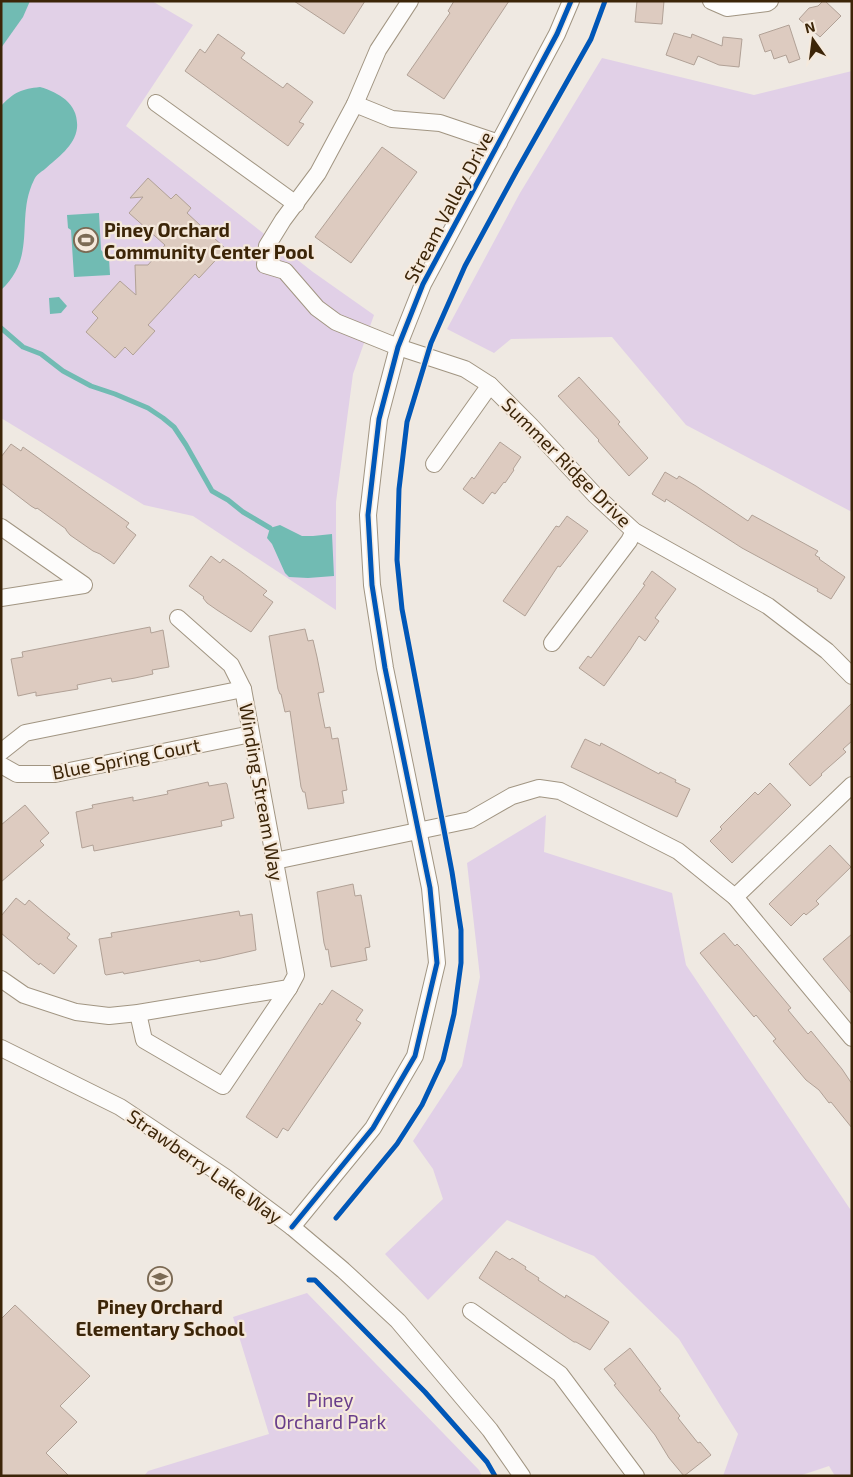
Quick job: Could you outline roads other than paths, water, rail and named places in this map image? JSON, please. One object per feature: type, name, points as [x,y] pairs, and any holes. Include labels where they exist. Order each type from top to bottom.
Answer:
[{"type":"street","points":[[156,103],[296,204],[318,173],[355,104],[378,50],[410,1]]},
{"type":"street","name":"Stream Valley Drive","points":[[292,1227],[373,1128],[415,1056],[437,962],[430,888],[385,668],[373,594],[368,514],[379,419],[398,347],[423,284],[557,34],[571,1]]},
{"type":"street","points":[[711,1],[727,8],[770,1]]},
{"type":"street","points":[[355,104],[392,118],[440,123],[498,142]]},
{"type":"street","name":"Summer Ridge Drive","points":[[296,204],[283,220],[267,246],[265,265],[285,271],[317,308],[336,322],[398,347],[465,369],[490,384],[595,495],[634,531],[768,606],[827,651],[852,676]]},
{"type":"street","points":[[434,464],[490,384]]},
{"type":"street","points":[[1,527],[84,585],[1,598]]},
{"type":"street","points":[[552,643],[629,541],[634,531]]},
{"type":"street","name":"Winding Stream Way","points":[[138,1013],[144,1040],[222,1086],[296,975],[243,689],[231,665],[178,618]]},
{"type":"street","points":[[1,752],[25,733],[243,689]]},
{"type":"street","name":"Blue Spring Court","points":[[1,765],[17,774],[55,774],[252,734]]},
{"type":"street","points":[[735,897],[852,785]]},
{"type":"street","points":[[275,861],[470,820],[512,796],[539,788],[560,790],[678,851],[735,897],[852,1038]]},
{"type":"street","points":[[1,979],[24,994],[76,1012],[109,1016],[289,988]]},
{"type":"street","name":"Strawberry Lake Way","points":[[1,1048],[120,1107],[225,1177],[292,1227],[343,1270],[398,1322],[490,1430],[522,1476]]},
{"type":"street","points":[[471,1311],[560,1374],[636,1476]]},
{"type":"water","points":[[1,1],[30,1],[23,17],[1,48]]},
{"type":"water","points":[[40,87],[61,96],[71,106],[77,120],[76,134],[60,156],[37,175],[34,180],[26,208],[23,250],[19,264],[12,277],[1,290],[1,106],[10,97],[19,92]]},
{"type":"water","name":"Piney Orchard Community Center Pool","points":[[99,213],[101,250],[109,258],[110,275],[74,277],[71,230],[68,228],[67,215]]},
{"type":"water","points":[[59,297],[67,306],[61,313],[50,314],[49,298]]},
{"type":"water","points":[[280,525],[302,536],[332,534],[334,576],[289,577],[285,573],[272,544],[267,538],[270,528]]},
{"type":"waterway","points":[[1,328],[23,347],[41,354],[63,371],[91,386],[148,408],[163,418],[174,427],[212,491],[270,528]]},
{"type":"place","name":"Piney Orchard Community Center Pool","points":[[86,240]]},
{"type":"place","name":"Piney Orchard Elementary School","points":[[160,1279]]},
{"type":"park label","name":"Piney Orchard Park","points":[[330,1410]]}]
